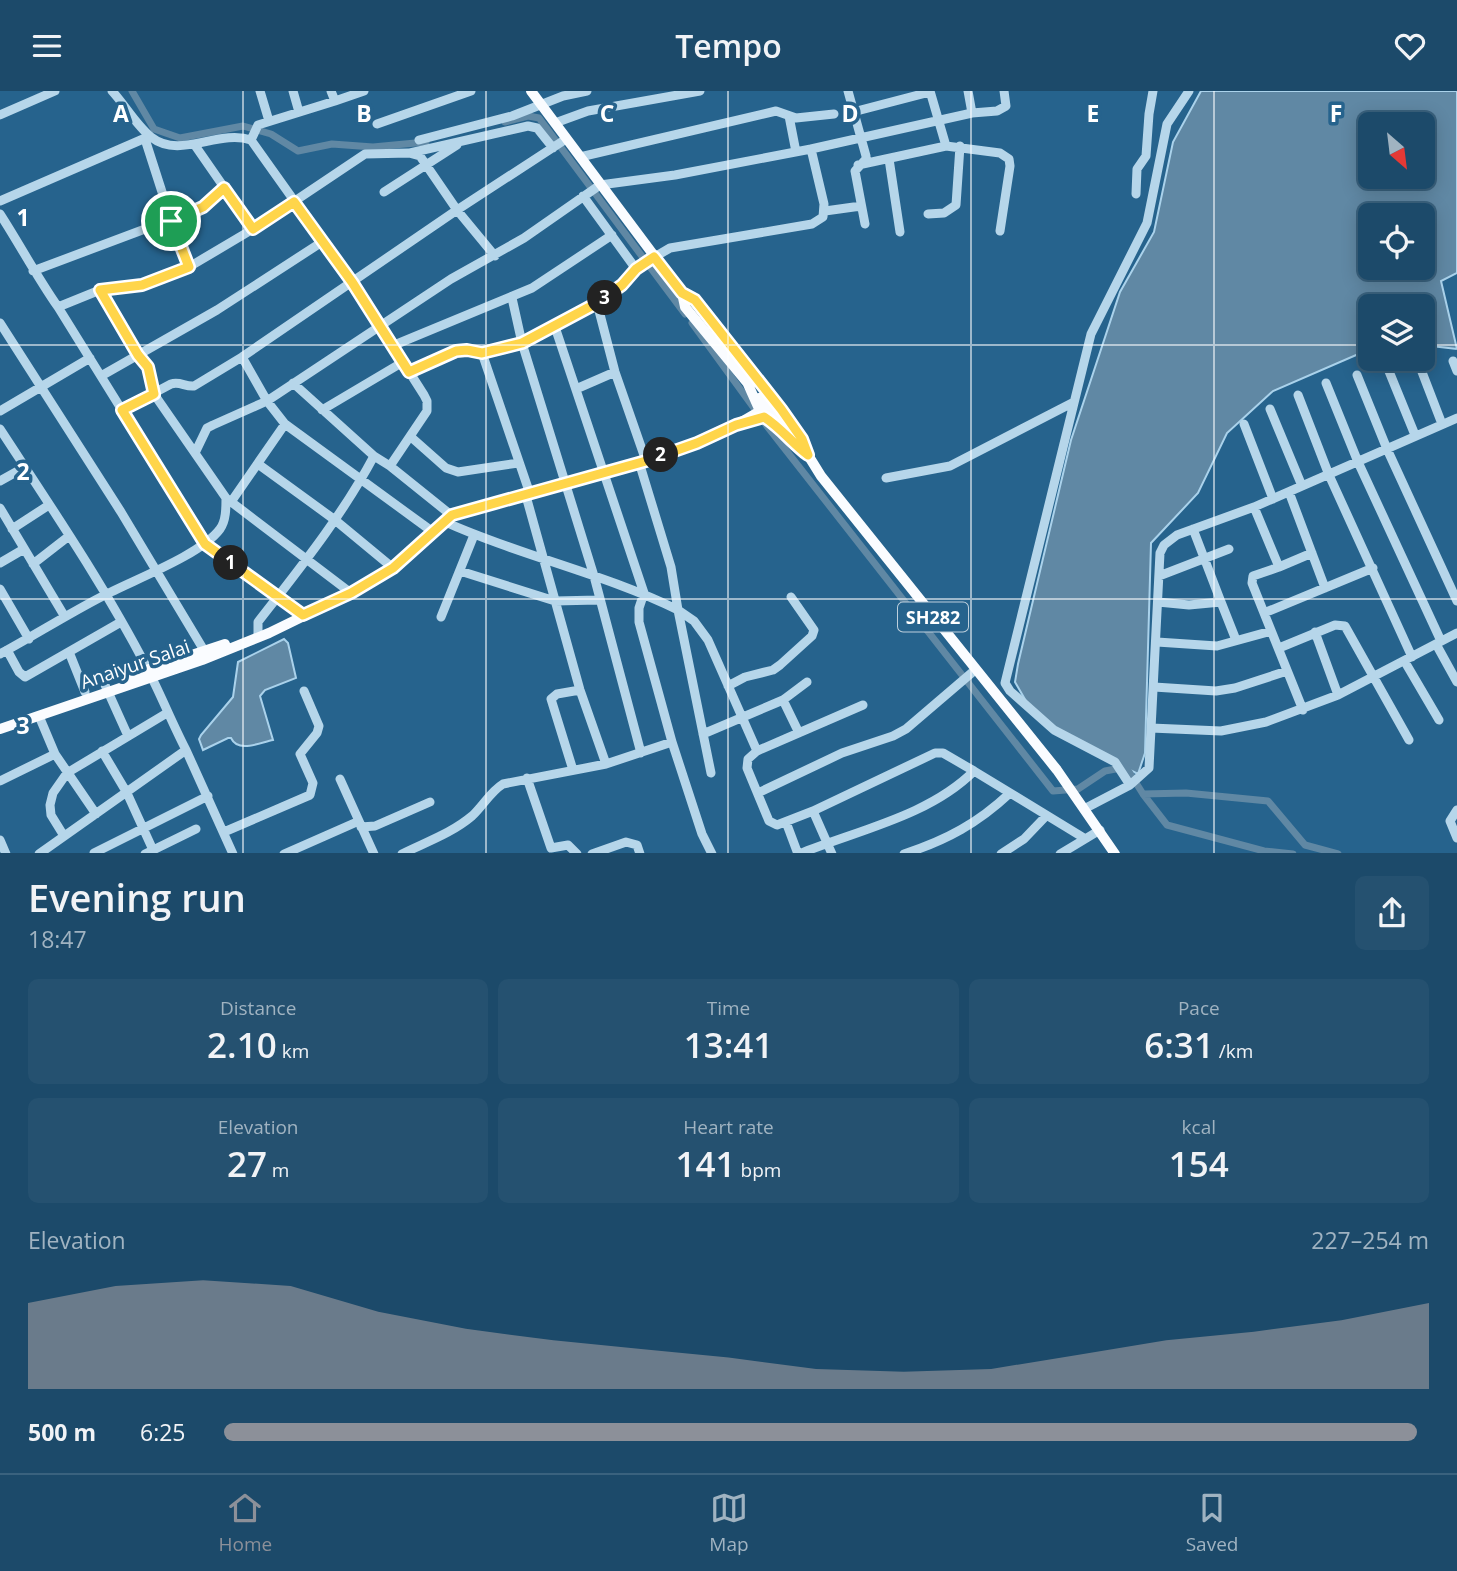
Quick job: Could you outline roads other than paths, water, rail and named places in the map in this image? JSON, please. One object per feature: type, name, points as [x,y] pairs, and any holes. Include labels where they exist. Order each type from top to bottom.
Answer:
[{"type":"main road","name":"SH282","points":[[531,91],[600,185],[645,263],[682,293],[685,307],[781,409],[802,439],[821,476],[1062,776],[1115,853]]},
{"type":"main road","name":"SH282","points":[[734,357],[761,414],[785,432],[794,445],[808,455]]},
{"type":"main road","points":[[761,414],[772,398]]},
{"type":"main road","points":[[447,518],[643,461],[697,443],[761,414],[781,409]]},
{"type":"main road","name":"Anaiyur Salai","points":[[207,654],[240,646],[351,593],[393,568],[447,518]]},
{"type":"main road","name":"Anaiyur Salai","points":[[0,729],[278,627]]},
{"type":"main road","name":"Anaiyur Salai","points":[[0,722],[85,692],[106,688]]},
{"type":"street","points":[[0,115],[55,91]]},
{"type":"street","points":[[112,91],[148,137],[171,221],[189,267]]},
{"type":"street","points":[[260,91],[269,121]]},
{"type":"street","points":[[293,91],[299,112]]},
{"type":"street","points":[[331,91],[335,101]]},
{"type":"street","points":[[251,139],[258,125],[364,91]]},
{"type":"street","points":[[377,124],[471,91]]},
{"type":"street","points":[[419,140],[512,116],[563,96],[587,91]]},
{"type":"street","points":[[555,123],[588,111],[700,91]]},
{"type":"street","points":[[848,91],[866,159],[855,170],[865,224]]},
{"type":"street","points":[[968,91],[972,113]]},
{"type":"street","points":[[195,453],[207,428],[267,401],[452,279],[495,256],[600,185],[675,175],[796,152],[937,120],[1005,108],[1007,103],[1004,91]]},
{"type":"street","points":[[1136,194],[1137,169],[1146,156],[1153,91]]},
{"type":"street","points":[[1133,783],[1115,762],[1054,730],[1010,691],[1005,683],[1091,334],[1147,223],[1167,124],[1189,91]]},
{"type":"street","points":[[853,112],[930,92],[946,146]]},
{"type":"street","points":[[580,157],[771,111],[782,111],[789,116],[802,118],[834,114]]},
{"type":"street","points":[[789,116],[796,152]]},
{"type":"street","points":[[58,307],[100,290],[142,285],[189,267],[253,229],[360,156],[410,153],[533,126],[553,148]]},
{"type":"street","points":[[0,201],[148,137],[172,146],[233,136],[251,139],[352,282],[424,395],[428,406],[411,437],[390,466]]},
{"type":"street","points":[[122,410],[176,382],[194,386],[242,357],[566,139]]},
{"type":"street","points":[[384,192],[465,140]]},
{"type":"street","points":[[194,144],[253,229]]},
{"type":"street","points":[[858,165],[946,146],[1000,153],[1009,159],[1010,166],[1000,231]]},
{"type":"street","points":[[928,214],[944,213],[956,205],[960,146]]},
{"type":"street","points":[[409,372],[456,351],[482,353],[522,343],[597,303],[622,285],[645,263],[679,245],[811,225],[823,218],[825,211],[811,149]]},
{"type":"street","points":[[410,153],[421,156],[457,210],[495,256]]},
{"type":"street","points":[[888,159],[900,232]]},
{"type":"street","points":[[33,271],[171,221],[203,207],[224,188]]},
{"type":"street","points":[[583,196],[612,235],[645,263]]},
{"type":"street","points":[[825,211],[861,206]]},
{"type":"street","points":[[0,215],[205,544],[303,615]]},
{"type":"street","points":[[392,346],[512,298],[612,235]]},
{"type":"street","points":[[101,376],[217,310],[322,242]]},
{"type":"street","points":[[100,290],[138,355],[148,367],[154,394],[229,500],[351,593]]},
{"type":"street","points":[[512,298],[522,343],[594,576],[598,600],[641,753]]},
{"type":"street","points":[[597,303],[671,567],[711,773]]},
{"type":"street","points":[[0,323],[157,570],[207,654]]},
{"type":"street","points":[[555,327],[644,593],[639,608],[639,622],[672,742],[702,834],[712,853]]},
{"type":"street","points":[[482,353],[528,495],[580,690],[606,764]]},
{"type":"street","points":[[242,357],[267,401],[285,424],[433,532]]},
{"type":"street","points":[[0,411],[90,358]]},
{"type":"street","points":[[1453,361],[1457,371]]},
{"type":"street","points":[[322,410],[402,362]]},
{"type":"street","points":[[1389,371],[1415,435]]},
{"type":"street","points":[[1422,371],[1442,424]]},
{"type":"street","points":[[576,389],[615,372]]},
{"type":"street","points":[[1357,375],[1387,449],[1457,601]]},
{"type":"street","points":[[293,383],[447,518],[474,535],[644,593],[678,610],[700,628],[708,641],[757,751]]},
{"type":"street","points":[[1326,383],[1358,462],[1457,682]]},
{"type":"street","points":[[1298,395],[1329,475],[1373,568],[1409,659],[1439,720]]},
{"type":"street","points":[[886,478],[950,466],[1074,402]]},
{"type":"street","points":[[1270,409],[1302,486]]},
{"type":"street","points":[[1082,806],[1133,783],[1149,768],[1160,553],[1164,545],[1177,535],[1254,507],[1457,418]]},
{"type":"street","points":[[121,622],[25,677],[4,652],[104,595],[205,544],[220,529],[229,500],[285,424]]},
{"type":"street","points":[[1244,424],[1273,499]]},
{"type":"street","points":[[0,429],[121,622],[187,750],[233,853]]},
{"type":"street","points":[[411,437],[446,468],[458,472],[518,463]]},
{"type":"street","points":[[258,634],[258,622],[307,561],[362,479],[374,456]]},
{"type":"street","points":[[258,464],[335,520],[393,568]]},
{"type":"street","points":[[0,481],[25,467]]},
{"type":"street","points":[[1289,492],[1325,587]]},
{"type":"street","points":[[12,529],[49,505]]},
{"type":"street","points":[[1254,507],[1279,567]]},
{"type":"street","points":[[0,508],[3,518],[65,617]]},
{"type":"street","points":[[1193,529],[1236,641]]},
{"type":"street","points":[[441,617],[474,535]]},
{"type":"street","points":[[33,565],[69,536]]},
{"type":"street","points":[[0,563],[24,549]]},
{"type":"street","points":[[1159,576],[1229,549]]},
{"type":"street","points":[[1303,710],[1252,583],[1253,576],[1312,553]]},
{"type":"street","points":[[1264,613],[1373,568]]},
{"type":"street","points":[[460,571],[555,601],[598,600]]},
{"type":"street","points":[[0,589],[29,639]]},
{"type":"street","points":[[728,686],[746,677],[773,670],[811,636],[814,629],[791,597]]},
{"type":"street","points":[[1158,602],[1189,605],[1221,602]]},
{"type":"street","points":[[1279,648],[1335,625],[1345,626],[1409,740]]},
{"type":"street","points":[[1157,642],[1217,646],[1271,631]]},
{"type":"street","points":[[1315,632],[1338,695]]},
{"type":"street","points":[[1151,728],[1221,731],[1245,728],[1303,710],[1374,678],[1457,633]]},
{"type":"street","points":[[69,652],[85,692]]},
{"type":"street","points":[[758,793],[851,750],[906,729],[975,670]]},
{"type":"street","points":[[1154,687],[1216,691],[1287,671]]},
{"type":"street","points":[[703,734],[783,700],[807,682]]},
{"type":"street","points":[[106,688],[128,736]]},
{"type":"street","points":[[573,770],[551,699],[557,694],[580,690]]},
{"type":"street","points":[[224,832],[310,795],[313,783],[299,754],[317,733],[318,726],[304,691]]},
{"type":"street","points":[[783,700],[799,733]]},
{"type":"street","points":[[863,705],[757,751],[748,759],[746,764],[771,823],[777,825],[813,811],[935,753],[943,754],[974,771],[1084,838]]},
{"type":"street","points":[[64,836],[51,815],[50,805],[53,793],[67,773],[167,713]]},
{"type":"street","points":[[39,716],[55,754],[96,814]]},
{"type":"street","points":[[402,853],[454,829],[472,816],[496,788],[503,784],[606,764],[672,742]]},
{"type":"street","points":[[44,852],[187,750]]},
{"type":"street","points":[[102,751],[127,793],[143,828],[149,852],[196,829]]},
{"type":"street","points":[[0,781],[55,754]]},
{"type":"street","points":[[786,822],[799,853],[902,815],[947,794],[974,771]]},
{"type":"street","points":[[527,778],[552,851],[568,845],[577,853]]},
{"type":"street","points":[[340,779],[374,853]]},
{"type":"street","points":[[905,853],[951,836],[974,823],[1010,793]]},
{"type":"street","points":[[94,853],[208,796]]},
{"type":"street","points":[[284,853],[298,851],[360,824],[371,827],[430,802]]},
{"type":"street","points":[[1457,810],[1450,821],[1457,838]]},
{"type":"street","points":[[813,811],[832,853]]},
{"type":"street","points":[[1001,853],[1024,839],[1046,816]]},
{"type":"street","points":[[1060,853],[1100,830]]},
{"type":"street","points":[[0,839],[6,853]]},
{"type":"street","points":[[592,853],[626,842],[637,845],[640,853]]},
{"type":"water","points":[[1201,91],[1457,91],[1457,273],[1441,281],[1457,349],[1435,346],[1435,294],[1358,294],[1358,354],[1273,391],[1227,433],[1198,493],[1151,543],[1145,753],[1138,774],[1059,734],[1030,708],[1015,682],[1071,440],[1120,292],[1154,232],[1173,142]]},
{"type":"water","points":[[284,639],[288,643],[296,678],[265,690],[260,696],[273,740],[244,746],[228,738],[203,750],[199,739],[201,735],[233,697],[238,662]]},
{"type":"waterway","points":[[132,91],[154,129],[180,138],[243,126],[271,134],[298,151],[332,144],[373,147],[426,142]]},
{"type":"waterway","points":[[505,122],[528,116],[539,118],[685,314]]},
{"type":"waterway","points":[[692,323],[767,426],[1053,791],[1078,789],[1105,771],[1126,767],[1143,794],[1186,793],[1268,801],[1305,845],[1334,853]]},
{"type":"waterway","points":[[1143,794],[1167,825],[1264,851],[1283,853]]}]
